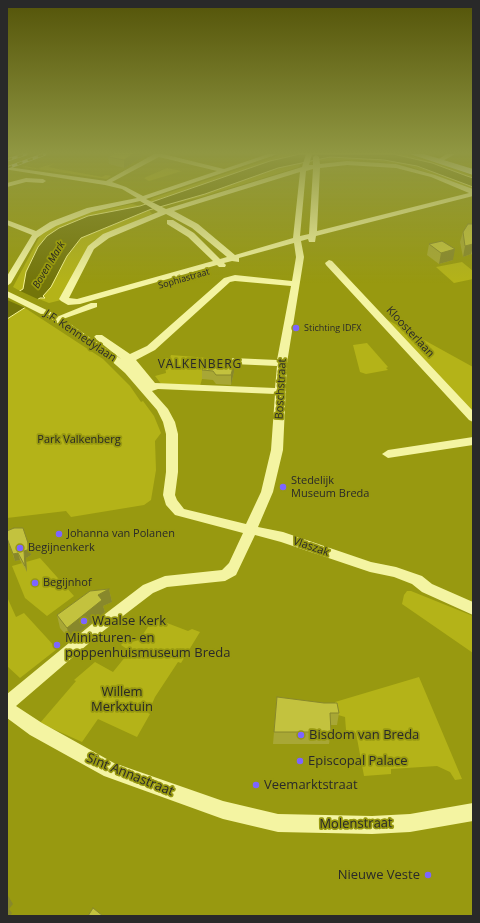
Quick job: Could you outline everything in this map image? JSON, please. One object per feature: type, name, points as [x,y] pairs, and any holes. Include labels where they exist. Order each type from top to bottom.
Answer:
[{"type":"street","points":[[136,197],[159,211],[203,231],[231,257],[240,262]]},
{"type":"street","points":[[7,283],[37,234],[48,226],[74,215],[141,201],[152,197]]},
{"type":"street","points":[[159,211],[202,197]]},
{"type":"street","points":[[303,197],[304,240]]},
{"type":"street","points":[[304,240],[312,197]]},
{"type":"street","points":[[304,240],[458,197]]},
{"type":"street","points":[[304,240],[473,201]]},
{"type":"street","points":[[159,211],[191,234],[221,264]]},
{"type":"street","name":"Sophiastraat","points":[[159,211],[108,234],[94,244],[65,296],[66,302],[77,302],[221,264],[240,262],[304,240]]},
{"type":"street","points":[[7,222],[37,234]]},
{"type":"street","points":[[191,234],[203,231]]},
{"type":"street","name":"Sophiastraat","points":[[63,316],[221,264],[231,257],[304,240]]},
{"type":"street","name":"Boschstraat","points":[[7,704],[97,628],[148,589],[165,582],[221,576],[229,573],[236,564],[265,496],[274,468],[279,431],[282,363],[300,253],[304,240]]},
{"type":"street","name":"Kloosterlaan","points":[[329,263],[473,418]]},
{"type":"street","points":[[125,361],[151,348],[228,279],[296,284]]},
{"type":"street","name":"J.F. Kennedylaan","points":[[9,293],[63,316],[115,347],[166,416],[171,428],[172,441],[169,495],[175,507],[180,512],[251,530]]},
{"type":"street","name":"J.F. Kennedylaan","points":[[35,305],[106,351],[125,361],[152,386],[171,412],[179,430],[180,460],[177,498],[188,514]]},
{"type":"street","points":[[233,361],[282,363]]},
{"type":"street","points":[[152,386],[280,391]]},
{"type":"street","points":[[388,454],[473,441]]},
{"type":"street","name":"Vlaszak","points":[[251,530],[283,537],[370,566],[389,576],[415,586],[427,588],[473,609]]},
{"type":"street","name":"Sint Annastraat","points":[[7,709],[36,729],[110,770],[223,810],[240,813]]},
{"type":"street","name":"Molenstraat","points":[[240,813],[278,823],[372,825],[410,823],[473,812]]},
{"type":"green space","points":[[164,197],[150,202],[149,201],[153,198]]},
{"type":"green space","points":[[194,197],[201,197],[159,207]]},
{"type":"green space","points":[[132,204],[140,206],[88,216],[47,236],[34,254],[26,272],[23,289],[20,291],[13,287],[41,234],[54,226],[83,214]]},
{"type":"green space","points":[[149,210],[152,214],[95,240],[61,300],[49,303],[39,299],[44,298],[43,296],[51,287],[67,256],[81,238]]},
{"type":"green space","points":[[462,262],[473,271],[473,279],[454,283],[436,267]]},
{"type":"green space","name":"Park Valkenberg","points":[[25,308],[103,359],[130,386],[141,402],[143,401],[154,416],[161,433],[155,441],[156,470],[151,500],[144,505],[71,517],[66,511],[7,518],[7,319]]},
{"type":"green space","points":[[386,319],[473,367],[473,414]]},
{"type":"green space","points":[[367,343],[388,367],[386,368],[388,370],[366,374],[360,372],[353,345]]},
{"type":"green space","points":[[171,355],[208,358],[200,386],[162,385],[155,376],[166,373],[164,360],[165,358],[170,358]]},
{"type":"green space","points":[[40,558],[74,596],[47,616],[25,598],[12,566]]},
{"type":"green space","points":[[407,591],[411,591],[473,616],[473,653],[402,604],[404,595]]},
{"type":"green space","points":[[7,597],[16,617],[24,613],[57,649],[20,678],[7,666]]},
{"type":"green space","name":"Willem Merkxtuin","points":[[154,618],[188,631],[192,629],[200,632],[181,663],[178,662],[155,697],[148,713],[150,714],[137,737],[98,719],[82,742],[40,723],[76,681],[74,680],[95,662],[113,672],[130,651],[121,645],[126,639],[132,642],[139,640]]},
{"type":"green space","points":[[419,677],[462,779],[455,780],[450,772],[437,766],[391,769],[391,774],[364,776],[356,733],[346,730],[345,717],[338,715],[335,702]]},
{"type":"water","name":"Boven Mark","points":[[166,197],[194,197],[149,210],[81,238],[67,256],[51,287],[43,296],[45,298],[40,298],[7,319],[7,298],[23,289],[26,272],[38,247],[47,236],[59,228],[88,216],[140,206]]},
{"type":"pier","points":[[18,290],[42,301],[28,309],[7,300],[7,296]]},
{"type":"building","points":[[468,224],[473,224],[473,244],[465,246],[463,232]]},
{"type":"building","points":[[442,241],[455,249],[441,253],[429,244]]},
{"type":"building","points":[[205,362],[234,363],[231,375],[216,375],[213,371],[202,370]]},
{"type":"building","name":"Begijnenkerk","points":[[14,528],[23,528],[30,549],[24,551],[25,566],[18,553],[13,554],[7,538],[7,531]]},
{"type":"building","points":[[109,589],[98,595],[102,600],[67,628],[57,615],[90,591]]},
{"type":"building","points":[[277,697],[324,703],[337,703],[339,713],[330,713],[331,732],[274,732]]},
{"type":"building","points":[[93,908],[103,916],[88,916]]},
{"type":"place","name":"Stichting IDFX","points":[[296,328]]},
{"type":"place","name":"Stedelijk Museum Breda","points":[[283,487]]},
{"type":"place","name":"Johanna van Polanen","points":[[59,534]]},
{"type":"place","name":"Begijnenkerk","points":[[20,548]]},
{"type":"place","name":"Begijnhof","points":[[35,583]]},
{"type":"place","name":"Waalse Kerk","points":[[84,621]]},
{"type":"place","name":"Miniaturen- en poppenhuismuseum Breda","points":[[57,645]]},
{"type":"place","name":"Bisdom van Breda","points":[[301,735]]},
{"type":"place","name":"Episcopal Palace","points":[[300,761]]},
{"type":"place","name":"Veemarktstraat","points":[[256,785]]},
{"type":"place","name":"Nieuwe Veste","points":[[428,875]]},
{"type":"district","name":"VALKENBERG","points":[[200,365]]}]
